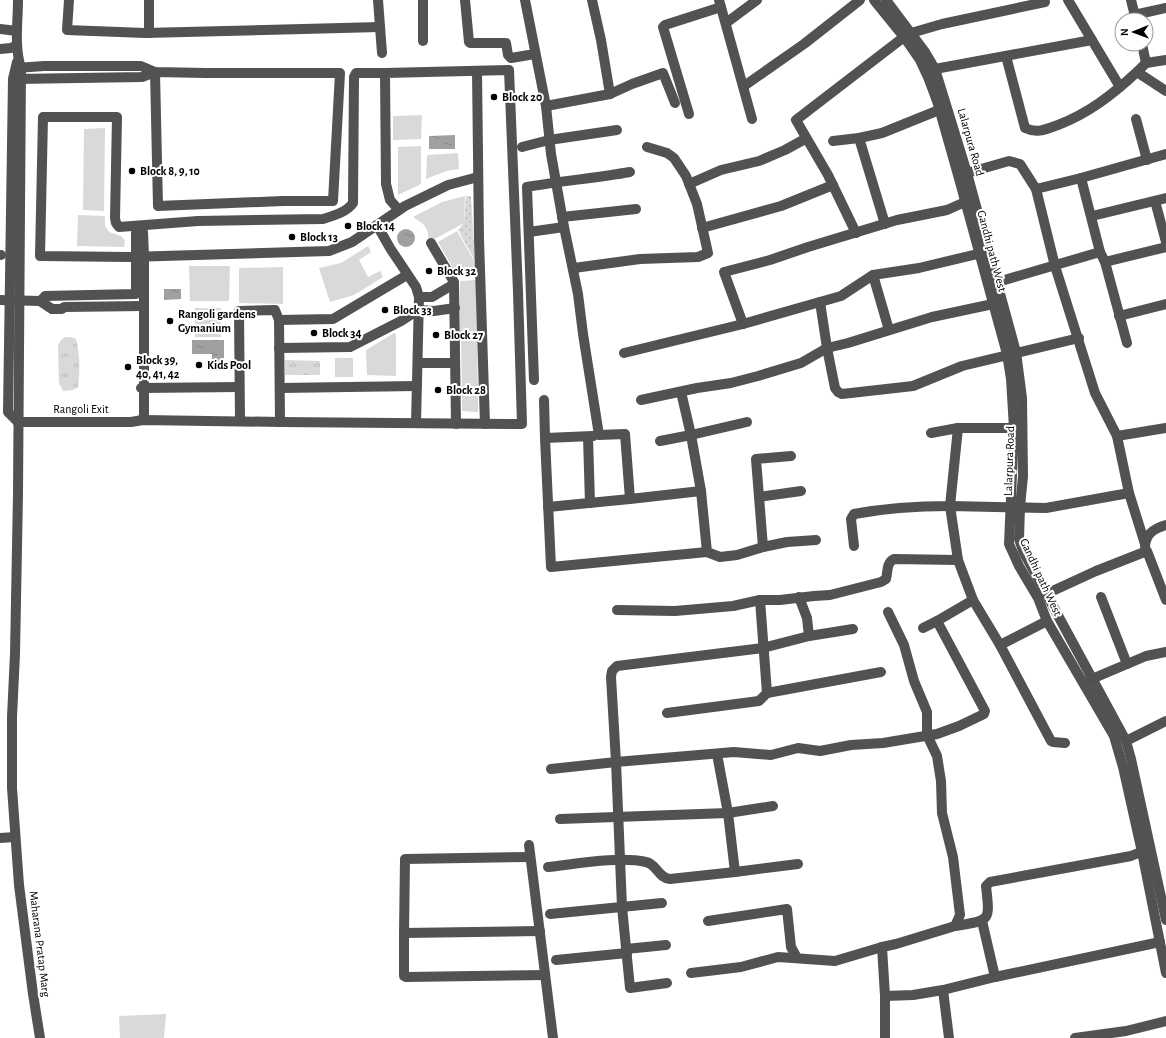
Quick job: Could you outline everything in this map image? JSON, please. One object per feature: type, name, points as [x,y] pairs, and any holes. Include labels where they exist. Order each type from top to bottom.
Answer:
[{"type":"street","name":"Maharana Pratap Marg","points":[[18,0],[18,65],[9,300],[18,422],[12,788],[19,885],[40,1038]]},
{"type":"street","points":[[69,0],[67,30],[149,33],[380,27]]},
{"type":"street","points":[[149,0],[149,33]]},
{"type":"street","points":[[378,0],[382,53]]},
{"type":"street","points":[[423,0],[423,41]]},
{"type":"street","points":[[465,0],[470,43],[506,43],[508,55],[511,58],[535,54]]},
{"type":"street","points":[[525,0],[546,106],[549,140],[562,217],[574,268],[599,435]]},
{"type":"street","points":[[592,0],[601,40],[610,94]]},
{"type":"street","points":[[726,23],[757,0]]},
{"type":"street","points":[[744,86],[804,44],[860,0]]},
{"type":"street","points":[[874,0],[908,35],[928,77],[962,174],[1009,161],[1020,164],[1036,189],[1055,266],[1079,338],[1095,393],[1117,436],[1129,493],[1146,548],[1166,600]]},
{"type":"street","name":"Lalarpura Road","points":[[886,0],[908,35],[926,52],[935,69],[984,253]]},
{"type":"street","points":[[1068,0],[1120,88]]},
{"type":"street","points":[[1131,0],[1134,12]]},
{"type":"street","points":[[856,233],[833,185],[805,139],[796,120],[908,35],[942,24],[1045,2]]},
{"type":"street","points":[[689,114],[663,27],[664,25],[720,4],[752,119]]},
{"type":"street","points":[[1152,12],[1166,8]]},
{"type":"street","points":[[0,29],[17,31]]},
{"type":"street","points":[[935,69],[1092,40]]},
{"type":"street","points":[[0,49],[11,48],[17,45]]},
{"type":"street","points":[[1144,52],[1146,63]]},
{"type":"street","points":[[1006,56],[1026,128],[1039,132],[1076,118],[1120,88],[1146,63],[1166,60]]},
{"type":"street","points":[[18,65],[141,66],[155,72],[340,73],[333,201],[283,201],[158,206],[155,72]]},
{"type":"street","name":"Rangoli Exit","points":[[18,422],[131,422],[143,420],[522,424],[509,70],[477,71]]},
{"type":"street","points":[[478,177],[448,185],[399,210],[352,242],[329,252],[140,256],[40,256],[43,117],[117,117],[116,223],[120,226],[198,222],[323,219],[336,215],[351,207],[353,203],[354,77],[356,73],[477,71],[478,177],[485,424]]},
{"type":"street","points":[[17,79],[142,77],[155,72]]},
{"type":"street","points":[[385,72],[386,184],[390,200],[399,210]]},
{"type":"street","points":[[1137,72],[1166,91]]},
{"type":"street","points":[[546,106],[610,94],[663,73],[675,103]]},
{"type":"street","points":[[833,141],[859,138],[882,133],[940,110]]},
{"type":"street","points":[[1136,119],[1147,160]]},
{"type":"street","points":[[522,147],[549,140],[617,130]]},
{"type":"street","points":[[859,138],[885,224]]},
{"type":"street","points":[[689,184],[721,170],[758,161],[785,150],[805,139]]},
{"type":"street","points":[[574,268],[640,259],[698,257],[708,253],[697,204],[686,176],[674,158],[667,153],[647,147]]},
{"type":"street","points":[[1036,189],[1166,154]]},
{"type":"street","points":[[534,380],[528,187],[556,182],[598,178],[630,172]]},
{"type":"street","name":"Gandhi path West","points":[[962,174],[965,202],[984,253],[992,284],[994,304],[1011,353],[1010,379],[1018,428],[1015,507],[1009,544],[1038,598],[1047,621],[1088,680],[1114,736],[1146,850],[1166,973]]},
{"type":"street","points":[[1081,178],[1092,216],[1100,252],[1105,262],[1127,343]]},
{"type":"street","points":[[702,228],[780,206],[833,185]]},
{"type":"street","points":[[1092,216],[1166,198]]},
{"type":"street","points":[[1155,201],[1166,242]]},
{"type":"street","points":[[743,324],[724,272],[770,260],[885,224],[946,210],[965,202]]},
{"type":"street","points":[[562,217],[636,209]]},
{"type":"street","points":[[377,225],[390,248],[416,287],[420,297],[418,310],[416,423]]},
{"type":"street","points":[[52,305],[68,296],[136,294],[143,232],[139,226]]},
{"type":"street","points":[[529,232],[564,227]]},
{"type":"street","points":[[431,243],[454,284],[456,424]]},
{"type":"street","points":[[1105,262],[1166,246]]},
{"type":"street","points":[[1011,353],[992,284],[1100,252]]},
{"type":"street","points":[[624,353],[743,324],[841,296],[873,275],[912,269],[984,253]]},
{"type":"street","points":[[140,256],[142,306],[141,414],[143,420]]},
{"type":"street","points":[[279,320],[333,319],[407,275]]},
{"type":"street","points":[[873,275],[889,330]]},
{"type":"street","points":[[420,297],[432,297],[454,284]]},
{"type":"street","points":[[9,300],[52,305],[142,306]]},
{"type":"street","points":[[820,302],[835,388],[842,394],[913,386],[962,366],[1011,353],[1079,338]]},
{"type":"street","points":[[641,400],[731,383],[801,363],[827,348],[932,317],[994,304]]},
{"type":"street","points":[[1120,316],[1166,304]]},
{"type":"street","points":[[279,348],[350,347],[401,321],[418,310],[434,311],[454,308]]},
{"type":"street","points":[[240,421],[238,386],[239,311],[275,310],[279,320],[280,422]]},
{"type":"street","points":[[418,363],[455,363]]},
{"type":"street","points":[[142,388],[238,386]]},
{"type":"street","points":[[280,388],[417,386]]},
{"type":"street","points":[[681,392],[691,435],[701,491],[706,552]]},
{"type":"street","points":[[544,400],[551,567],[706,552],[720,557],[737,555],[763,547],[787,542],[816,540]]},
{"type":"street","points":[[660,441],[747,422]]},
{"type":"street","points":[[958,428],[950,506],[958,560],[973,600],[1000,646],[1051,741],[1065,743]]},
{"type":"street","points":[[931,433],[958,428],[1018,428]]},
{"type":"street","points":[[1117,436],[1166,428]]},
{"type":"street","points":[[545,438],[625,434],[630,499]]},
{"type":"street","points":[[588,437],[590,503]]},
{"type":"street","points":[[763,547],[756,479],[756,459],[791,456]]},
{"type":"street","points":[[548,506],[701,491]]},
{"type":"street","points":[[759,497],[801,491]]},
{"type":"street","points":[[854,546],[851,519],[854,514],[880,509],[912,507],[950,506],[1046,508],[1129,493]]},
{"type":"street","name":"Lalarpura Road","points":[[1015,507],[1019,539],[1023,551],[1088,680],[1126,741],[1131,759],[1146,850],[1166,919]]},
{"type":"street","points":[[1146,548],[1147,538],[1152,530],[1166,525]]},
{"type":"street","points":[[1046,594],[1146,548]]},
{"type":"street","points":[[617,610],[675,611],[733,606],[760,600],[780,600],[830,595],[882,582],[886,579],[888,574],[888,565],[890,561],[894,559],[958,560]]},
{"type":"street","points":[[1101,597],[1127,664]]},
{"type":"street","points":[[799,598],[807,618],[808,636]]},
{"type":"street","points":[[760,600],[767,693]]},
{"type":"street","points":[[923,628],[973,600]]},
{"type":"street","points":[[888,612],[904,645],[914,681],[927,712],[927,735],[937,756],[941,781],[942,813],[953,857],[960,915],[955,926]]},
{"type":"street","points":[[551,769],[734,752],[771,755],[798,748],[820,751],[852,745],[883,743],[937,734],[959,726],[984,714],[985,711],[937,621]]},
{"type":"street","points":[[1000,646],[1047,621]]},
{"type":"street","points":[[668,983],[630,988],[619,860],[616,762],[611,677],[614,668],[617,666],[763,648],[808,636],[853,629]]},
{"type":"street","points":[[1088,680],[1146,656],[1166,652]]},
{"type":"street","points":[[667,713],[759,701],[767,693],[881,672]]},
{"type":"street","points":[[1126,741],[1166,721]]},
{"type":"street","points":[[717,754],[728,813],[735,872]]},
{"type":"street","points":[[560,819],[728,813],[773,806]]},
{"type":"street","points":[[0,838],[15,837]]},
{"type":"street","points":[[529,845],[553,1038]]},
{"type":"street","points":[[691,973],[741,967],[778,957],[835,961],[882,946],[896,944],[955,926],[982,921],[989,911],[986,886],[990,882],[1131,856],[1146,850]]},
{"type":"street","points":[[530,857],[405,859],[404,976],[545,975]]},
{"type":"street","points":[[548,867],[619,860],[648,862],[652,864],[662,877],[670,880],[798,864]]},
{"type":"street","points":[[550,914],[662,903]]},
{"type":"street","points":[[708,921],[786,908],[791,947],[797,958]]},
{"type":"street","points":[[982,921],[995,977]]},
{"type":"street","points":[[404,932],[540,931]]},
{"type":"street","points":[[885,996],[913,995],[943,990],[995,977],[1160,942]]},
{"type":"street","points":[[556,960],[666,945]]},
{"type":"street","points":[[882,946],[885,996],[885,1038]]},
{"type":"street","points":[[943,990],[949,1038]]},
{"type":"street","points":[[1075,1038],[1126,1031],[1166,1021]]},
{"type":"green space","points":[[422,115],[421,139],[393,140],[393,116]]},
{"type":"green space","points":[[105,128],[104,211],[83,210],[84,129]]},
{"type":"green space","points":[[421,146],[421,184],[398,195],[398,147]]},
{"type":"green space","points":[[458,153],[459,169],[446,171],[426,179],[427,155]]},
{"type":"green space","points":[[465,196],[464,223],[429,242],[427,229],[413,217],[442,202]]},
{"type":"green space","points":[[466,196],[471,196],[475,261],[458,230],[464,223]]},
{"type":"green space","points":[[78,215],[105,216],[105,226],[109,232],[121,236],[125,240],[124,247],[77,246]]},
{"type":"green space","points":[[457,231],[477,266],[458,277],[438,242]]},
{"type":"green space","points":[[368,246],[371,252],[359,260],[368,277],[380,271],[383,277],[354,295],[330,302],[319,268],[341,263]]},
{"type":"green space","points":[[189,266],[230,266],[229,301],[190,301]]},
{"type":"green space","points":[[283,267],[283,304],[239,303],[239,268]]},
{"type":"green space","points":[[476,280],[477,332],[460,332],[460,281]]},
{"type":"green space","points":[[195,308],[221,308],[221,337],[195,337]]},
{"type":"green space","points":[[394,333],[396,334],[396,376],[367,375],[366,350]]},
{"type":"green space","points":[[477,335],[478,390],[462,390],[461,336]]},
{"type":"green space","points":[[65,337],[76,339],[79,357],[79,375],[78,387],[73,390],[63,391],[59,383],[58,346],[61,340]]},
{"type":"green space","points":[[335,358],[353,358],[353,377],[335,377]]},
{"type":"green space","points":[[285,360],[320,361],[320,375],[285,375]]},
{"type":"green space","points":[[462,394],[478,394],[478,412],[462,411]]},
{"type":"green space","points":[[166,1014],[164,1038],[120,1038],[119,1016]]},
{"type":"water","points":[[455,135],[455,149],[429,149],[429,136]]},
{"type":"water","points":[[402,229],[410,229],[415,234],[413,245],[410,247],[402,247],[397,242],[397,234]]},
{"type":"water","points":[[164,289],[181,289],[181,299],[164,300]]},
{"type":"water","points":[[192,340],[224,340],[224,365],[212,365],[212,354],[192,354]]},
{"type":"place","name":"Block 20","points":[[494,97]]},
{"type":"place","name":"Block 8, 9, 10","points":[[132,171]]},
{"type":"place","name":"Block 14","points":[[348,226]]},
{"type":"place","name":"Block 13","points":[[292,237]]},
{"type":"place","name":"Block 32","points":[[429,271]]},
{"type":"place","name":"Block 33","points":[[385,310]]},
{"type":"place","name":"Rangoli gardens Gymanium","points":[[170,321]]},
{"type":"place","name":"Block 34","points":[[314,333]]},
{"type":"place","name":"Block 27","points":[[436,335]]},
{"type":"place","name":"Kids Pool","points":[[199,365]]},
{"type":"place","name":"Block 39, 40, 41, 42","points":[[128,367]]},
{"type":"place","name":"Block 28","points":[[438,390]]}]
